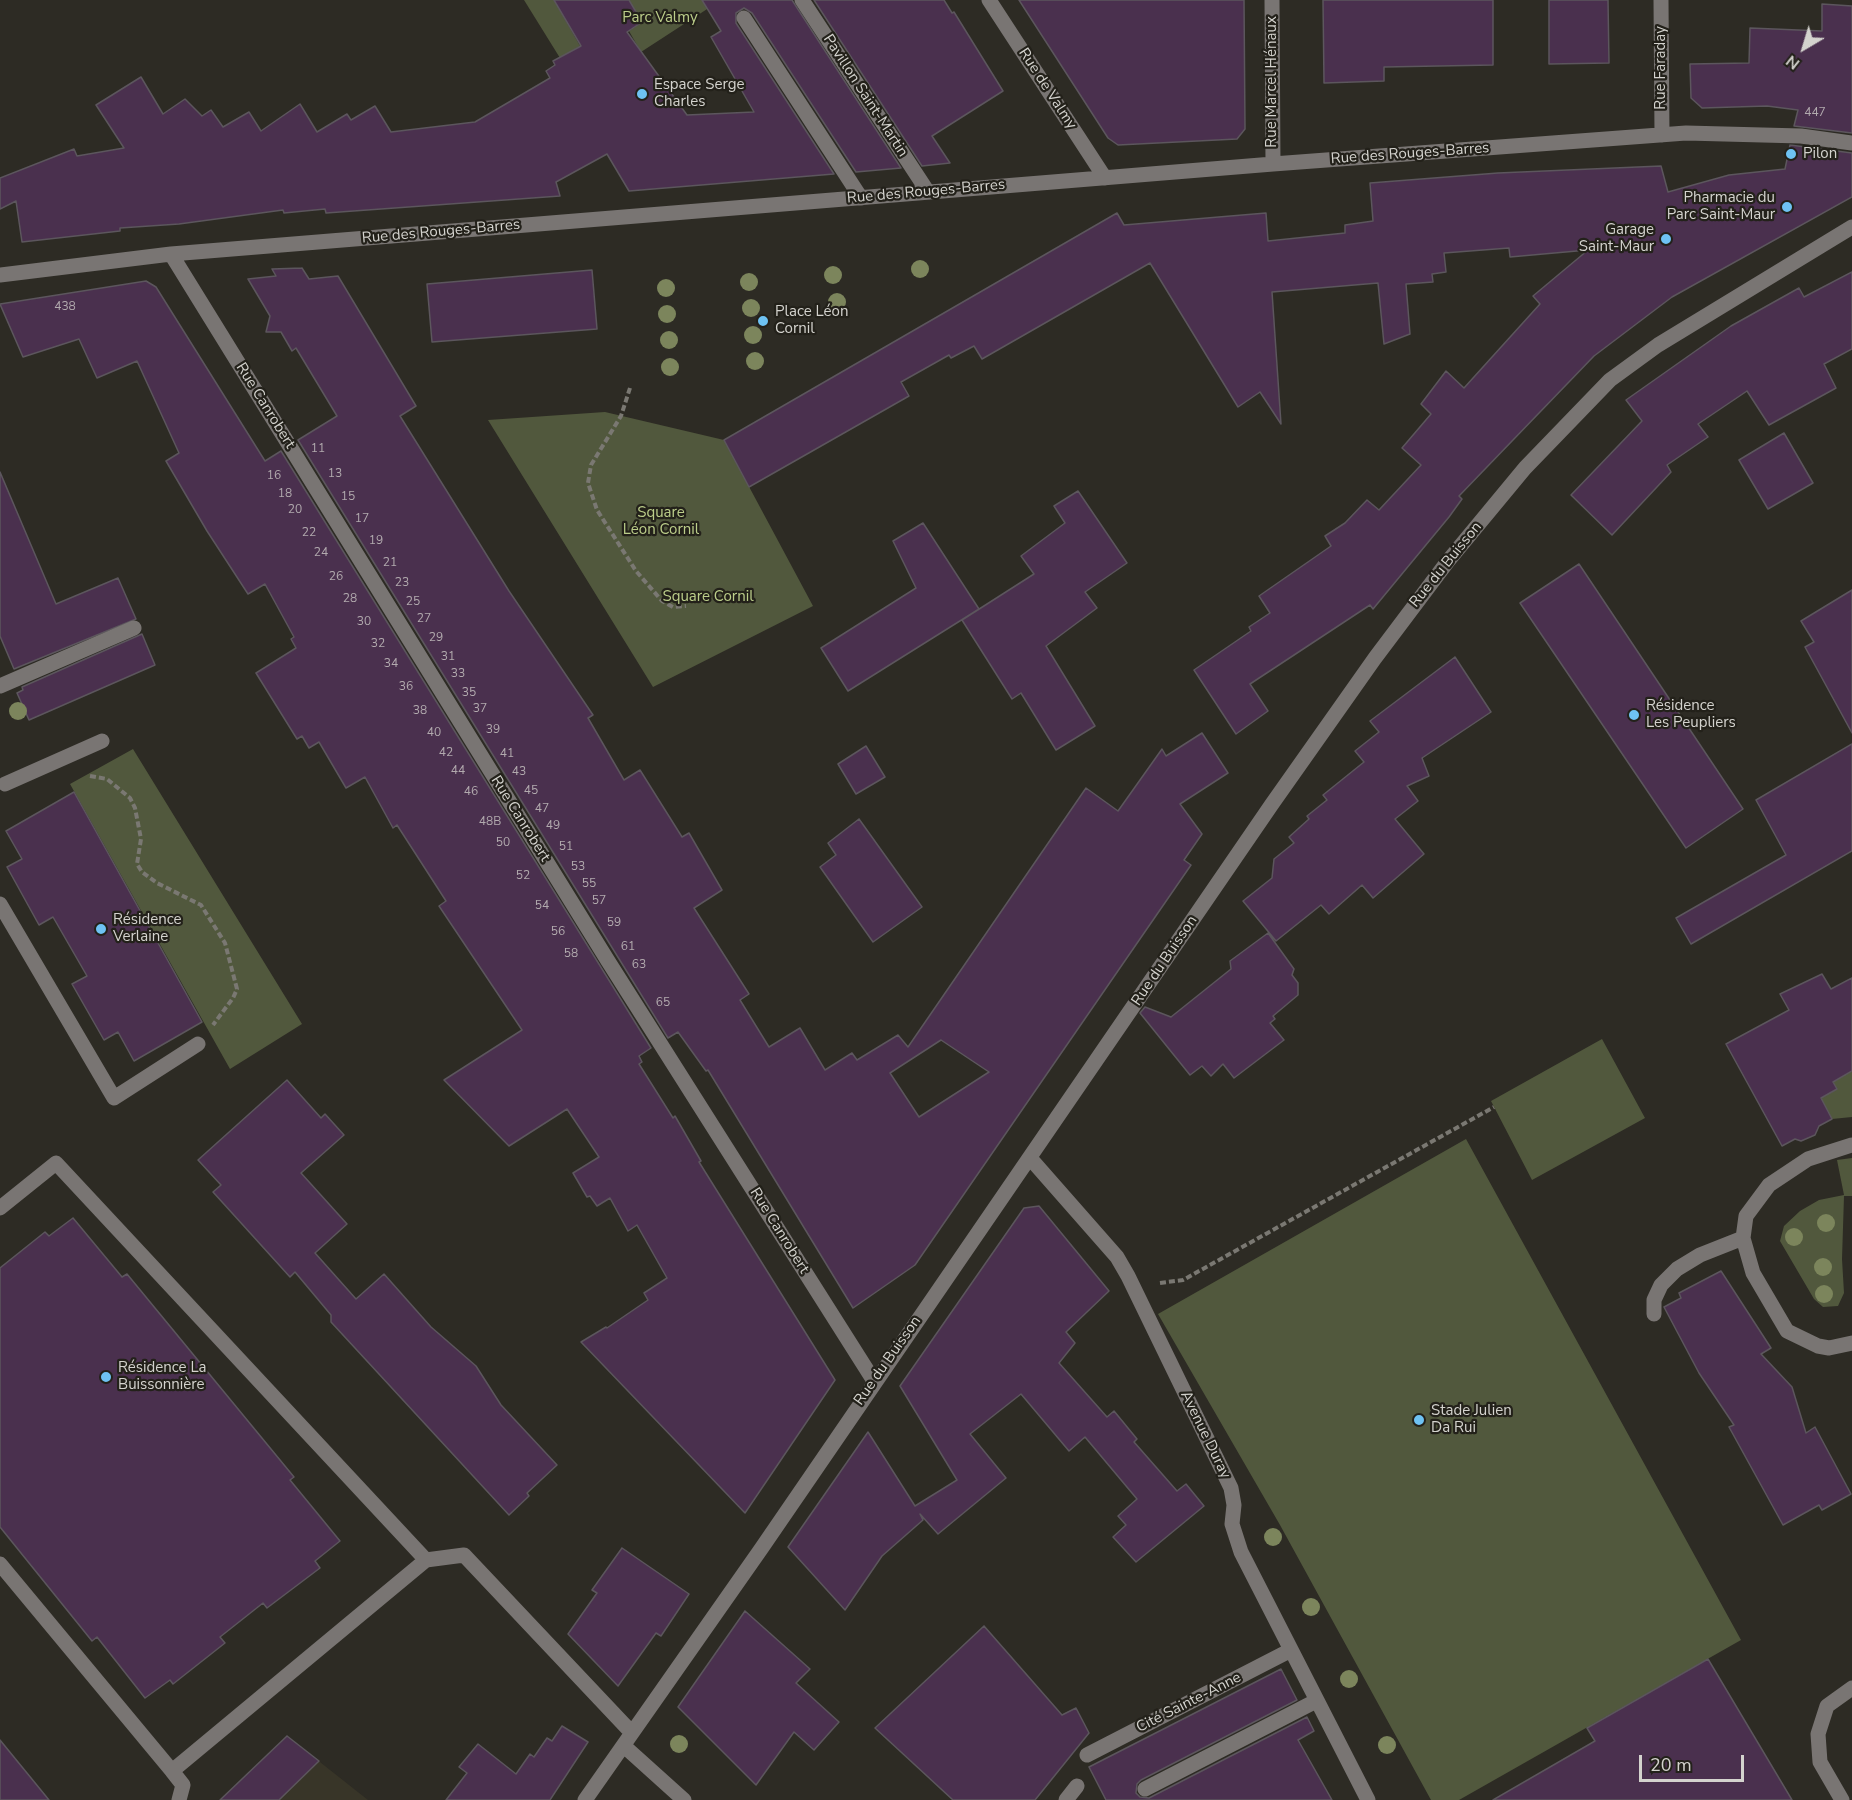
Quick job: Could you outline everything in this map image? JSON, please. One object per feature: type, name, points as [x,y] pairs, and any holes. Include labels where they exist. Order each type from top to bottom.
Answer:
[{"type":"street","name":"Pavillon Saint-Martin","points":[[802,0],[928,192]]},
{"type":"street","name":"Rue de Valmy","points":[[989,0],[1105,178]]},
{"type":"street","name":"Rue Marcel Hénaux","points":[[1272,0],[1273,164]]},
{"type":"street","name":"Rue Faraday","points":[[1661,0],[1662,135]]},
{"type":"street","points":[[744,18],[861,198]]},
{"type":"street","name":"Rue des Rouges-Barres","points":[[0,275],[171,254],[1273,164],[1662,135],[1745,133],[1801,136],[1852,143]]},
{"type":"street","name":"Rue du Buisson","points":[[585,1800],[1424,590],[1525,468],[1610,380],[1632,363],[1852,227]]},
{"type":"street","name":"Rue Canrobert","points":[[171,254],[608,961],[874,1381]]},
{"type":"street","points":[[0,686],[134,628]]},
{"type":"street","points":[[2,780],[102,741]]},
{"type":"street","points":[[0,904],[114,1098],[198,1044]]},
{"type":"street","points":[[1852,1145],[1808,1159],[1769,1185],[1746,1216],[1743,1238],[1753,1273],[1787,1330],[1801,1340],[1818,1346],[1829,1348],[1852,1343]]},
{"type":"street","name":"Avenue Duray","points":[[1030,1158],[1118,1257],[1225,1475],[1234,1505],[1232,1524],[1235,1539],[1368,1800]]},
{"type":"street","points":[[0,1208],[56,1163],[426,1560]]},
{"type":"street","points":[[1654,1314],[1654,1300],[1660,1285],[1677,1269],[1700,1255],[1743,1238]]},
{"type":"street","points":[[172,1771],[426,1560],[464,1555],[684,1800]]},
{"type":"street","points":[[0,1564],[183,1785],[179,1800]]},
{"type":"street","name":"Cité Sainte-Anne","points":[[1087,1755],[1291,1650]]},
{"type":"street","points":[[1842,1800],[1820,1762],[1818,1734],[1827,1706],[1852,1688]]},
{"type":"street","points":[[1145,1789],[1316,1701]]},
{"type":"street","points":[[1066,1800],[1077,1786]]},
{"type":"path","points":[[630,388],[621,416],[591,465],[588,483],[597,510],[636,571],[662,601],[673,607],[686,606]]},
{"type":"path","points":[[60,759],[68,774],[107,779],[130,798],[139,825],[141,839],[137,864],[142,872],[157,883],[201,905],[225,943],[237,988],[233,998],[198,1044]]},
{"type":"path","points":[[1133,1287],[1184,1280],[1494,1107]]},
{"type":"shaded area","points":[[287,1736],[368,1800],[220,1800]]},
{"type":"green space","points":[[524,0],[554,0],[580,46],[560,58]]},
{"type":"green space","name":"Parc Valmy","points":[[629,0],[721,0],[641,52],[629,31],[642,22]]},
{"type":"green space","name":"Square Léon Cornil","points":[[605,412],[724,440],[813,606],[653,687],[488,420]]},
{"type":"green space","points":[[133,749],[302,1024],[230,1069],[70,784]]},
{"type":"green space","points":[[1602,1039],[1645,1118],[1532,1180],[1491,1101]]},
{"type":"green space","points":[[1852,1071],[1852,1117],[1832,1119],[1821,1098],[1837,1089],[1833,1082]]},
{"type":"green space","name":"Stade Julien Da Rui","points":[[1466,1139],[1741,1640],[1459,1800],[1431,1800],[1280,1525],[1158,1314]]},
{"type":"green space","points":[[1852,1158],[1852,1196],[1844,1196],[1842,1259],[1844,1293],[1838,1306],[1823,1307],[1814,1299],[1780,1241],[1784,1226],[1800,1211],[1819,1200],[1844,1195],[1837,1160]]},
{"type":"building","points":[[554,0],[629,0],[642,22],[627,32],[687,115],[754,112],[711,37],[721,31],[702,0],[792,0],[901,168],[856,172],[752,13],[744,8],[736,13],[736,23],[834,174],[629,191],[607,154],[556,182],[560,196],[326,213],[325,209],[284,213],[283,210],[179,224],[120,228],[120,231],[22,242],[16,201],[0,209],[0,178],[74,149],[77,156],[124,148],[96,105],[141,77],[163,114],[185,99],[202,116],[211,110],[223,127],[249,112],[261,131],[300,104],[317,132],[347,114],[351,120],[375,106],[391,132],[475,122],[550,78],[546,71],[555,65],[553,61],[581,46]]},
{"type":"building","points":[[814,0],[944,0],[952,13],[954,12],[1003,91],[932,136],[950,163],[922,166]]},
{"type":"building","points":[[1019,0],[1244,0],[1245,129],[1237,139],[1118,145],[1108,138]]},
{"type":"building","points":[[1323,0],[1493,0],[1493,65],[1384,67],[1384,81],[1324,83]]},
{"type":"building","points":[[1549,0],[1608,0],[1609,63],[1549,64]]},
{"type":"building","points":[[1822,4],[1852,6],[1852,133],[1794,126],[1798,110],[1767,106],[1702,108],[1691,98],[1690,64],[1749,63],[1750,28],[1822,31]]},
{"type":"building","points":[[1790,145],[1852,153],[1852,197],[1672,297],[1594,356],[1459,496],[1462,499],[1449,517],[1373,609],[1370,605],[1250,684],[1268,711],[1236,734],[1194,670],[1251,631],[1249,627],[1270,613],[1259,596],[1331,546],[1325,536],[1345,523],[1367,500],[1379,510],[1421,465],[1402,448],[1431,414],[1421,404],[1446,371],[1464,388],[1540,304],[1533,296],[1588,250],[1510,257],[1509,248],[1444,253],[1446,272],[1432,274],[1433,282],[1406,284],[1410,334],[1384,344],[1378,283],[1272,292],[1281,424],[1260,392],[1238,407],[1150,263],[982,359],[974,346],[951,358],[949,355],[901,382],[909,396],[749,487],[724,440],[1117,213],[1124,225],[1266,213],[1268,241],[1345,233],[1345,225],[1373,221],[1370,183],[1498,173],[1661,166],[1668,192],[1729,175],[1785,169]]},
{"type":"building","points":[[302,268],[309,279],[338,276],[416,406],[400,416],[509,591],[593,715],[588,718],[624,780],[640,770],[682,837],[689,833],[722,890],[694,908],[749,994],[740,1000],[769,1047],[800,1028],[825,1070],[852,1053],[857,1060],[898,1035],[908,1047],[1086,788],[1118,811],[1162,749],[1166,756],[1202,733],[1228,773],[1180,804],[1202,834],[1184,860],[1191,865],[915,1265],[853,1308],[708,1070],[706,1071],[678,1032],[668,1038],[298,440],[337,416],[296,348],[292,351],[281,332],[266,332],[270,316],[248,279],[276,276],[272,269]],"holes":[[[941,1040],[989,1072],[919,1117],[890,1073]]]},
{"type":"building","points":[[592,270],[597,329],[432,342],[427,284]]},
{"type":"building","points":[[1852,272],[1852,349],[1824,364],[1836,388],[1769,425],[1747,391],[1698,424],[1708,437],[1667,465],[1671,472],[1612,535],[1571,495],[1642,421],[1626,400],[1731,326],[1799,288],[1804,297]]},
{"type":"building","points":[[146,281],[156,287],[265,461],[281,451],[651,1048],[639,1056],[642,1062],[639,1064],[673,1118],[675,1116],[701,1161],[699,1162],[835,1380],[745,1513],[581,1342],[607,1328],[648,1300],[644,1293],[667,1278],[637,1225],[628,1231],[610,1198],[597,1206],[590,1196],[587,1197],[573,1173],[599,1157],[567,1109],[509,1146],[444,1080],[522,1030],[439,906],[446,901],[397,825],[393,828],[365,777],[346,788],[319,742],[309,748],[302,736],[297,739],[256,673],[296,648],[291,639],[294,637],[265,584],[248,594],[207,531],[166,461],[179,453],[137,361],[97,378],[79,339],[23,357],[0,304]]},
{"type":"building","points":[[1784,433],[1813,483],[1768,509],[1739,460]]},
{"type":"building","points":[[0,472],[56,604],[118,578],[136,619],[14,669],[0,636]]},
{"type":"building","points":[[1078,491],[1127,563],[1085,592],[1097,608],[1046,646],[1095,726],[1056,750],[1021,693],[1012,699],[962,620],[1034,574],[1021,556],[1065,523],[1054,506]]},
{"type":"building","points":[[923,523],[979,609],[848,691],[821,648],[916,588],[893,541]]},
{"type":"building","name":"Résidence Les Peupliers","points":[[1579,564],[1743,809],[1686,848],[1520,603]]},
{"type":"building","points":[[1852,590],[1852,733],[1805,647],[1814,642],[1801,621]]},
{"type":"building","points":[[142,634],[155,665],[29,720],[17,693],[23,690],[22,687]]},
{"type":"building","points":[[1455,657],[1491,712],[1422,758],[1429,776],[1407,786],[1418,801],[1395,819],[1424,854],[1373,898],[1362,885],[1329,914],[1321,905],[1276,941],[1243,901],[1272,878],[1274,859],[1294,843],[1289,837],[1309,819],[1307,816],[1327,800],[1323,795],[1364,762],[1355,751],[1379,732],[1370,721]]},
{"type":"building","points":[[1852,744],[1852,851],[1691,944],[1676,918],[1786,855],[1756,800]]},
{"type":"building","points":[[866,746],[885,777],[856,794],[838,764]]},
{"type":"building","name":"Résidence Verlaine","points":[[74,792],[202,1022],[134,1061],[118,1032],[104,1040],[72,984],[87,976],[53,917],[39,925],[7,867],[22,859],[6,831]]},
{"type":"building","points":[[859,819],[922,907],[873,942],[820,867],[836,855],[828,843]]},
{"type":"building","points":[[1268,933],[1294,969],[1292,975],[1298,983],[1298,995],[1273,1016],[1275,1019],[1270,1023],[1284,1040],[1234,1078],[1223,1064],[1211,1076],[1202,1066],[1190,1075],[1140,1013],[1145,1007],[1171,1017],[1231,969],[1230,961]]},
{"type":"building","points":[[1822,974],[1831,989],[1852,978],[1852,1071],[1833,1082],[1837,1089],[1821,1098],[1832,1119],[1819,1126],[1815,1135],[1801,1141],[1795,1139],[1782,1146],[1726,1044],[1789,1010],[1780,994]]},
{"type":"building","points":[[287,1080],[321,1118],[325,1114],[344,1135],[301,1173],[347,1224],[315,1253],[356,1299],[384,1274],[431,1327],[476,1366],[501,1405],[557,1465],[527,1493],[529,1496],[509,1515],[331,1322],[331,1315],[295,1272],[290,1277],[213,1192],[221,1185],[198,1160]]},
{"type":"building","points":[[1039,1206],[1109,1291],[1066,1332],[1075,1343],[1059,1363],[1107,1417],[1114,1411],[1137,1439],[1134,1442],[1177,1491],[1186,1484],[1204,1506],[1136,1562],[1113,1537],[1126,1525],[1118,1516],[1137,1499],[1085,1437],[1069,1451],[1021,1394],[970,1434],[1006,1478],[938,1534],[920,1514],[923,1520],[882,1556],[845,1610],[788,1547],[868,1432],[915,1506],[957,1480],[900,1386],[1024,1208]]},
{"type":"building","name":"Résidence La Buissonnière","points":[[73,1218],[122,1277],[127,1274],[294,1477],[290,1480],[340,1541],[315,1561],[320,1568],[267,1608],[263,1603],[220,1637],[225,1643],[173,1684],[170,1680],[145,1698],[97,1637],[92,1641],[0,1527],[0,1268],[45,1232],[49,1236]]},
{"type":"building","points":[[1721,1271],[1771,1348],[1761,1354],[1792,1387],[1806,1433],[1815,1427],[1851,1494],[1822,1510],[1819,1505],[1783,1525],[1729,1427],[1734,1425],[1699,1373],[1664,1307],[1681,1298],[1679,1293]]},
{"type":"building","points":[[622,1548],[689,1594],[661,1636],[656,1633],[618,1686],[568,1634],[597,1593],[592,1590]]},
{"type":"building","points":[[745,1611],[810,1669],[796,1683],[839,1722],[814,1750],[794,1732],[756,1785],[678,1707]]},
{"type":"building","points":[[984,1626],[1062,1715],[1076,1708],[1089,1733],[1035,1800],[953,1800],[875,1728]]},
{"type":"building","points":[[1708,1659],[1792,1800],[1493,1800],[1595,1741],[1587,1728]]},
{"type":"building","points":[[1281,1669],[1297,1700],[1141,1780],[1137,1784],[1136,1793],[1140,1797],[1149,1798],[1307,1717],[1314,1731],[1298,1740],[1332,1800],[1106,1800],[1089,1767]]},
{"type":"building","points":[[562,1726],[588,1742],[550,1800],[446,1800],[467,1773],[459,1767],[478,1744],[516,1774],[530,1754],[534,1757],[547,1738],[552,1741]]},
{"type":"building","points":[[287,1736],[319,1761],[279,1800],[220,1800]]},
{"type":"building","points":[[0,1740],[49,1800],[0,1800]]},
{"type":"place","name":"Espace Serge Charles","points":[[642,94]]},
{"type":"place","name":"Pilon","points":[[1791,154]]},
{"type":"place","name":"Pharmacie du Parc Saint-Maur","points":[[1787,207]]},
{"type":"place","name":"Garage Saint-Maur","points":[[1666,239]]},
{"type":"place","name":"Place Léon Cornil","points":[[763,321]]},
{"type":"place","name":"Résidence Les Peupliers","points":[[1634,715]]},
{"type":"place","name":"Résidence Verlaine","points":[[101,929]]},
{"type":"place","name":"Résidence La Buissonnière","points":[[106,1377]]},
{"type":"place","name":"Stade Julien Da Rui","points":[[1419,1420]]},
{"type":"park label","name":"Square Cornil","points":[[708,597]]}]
